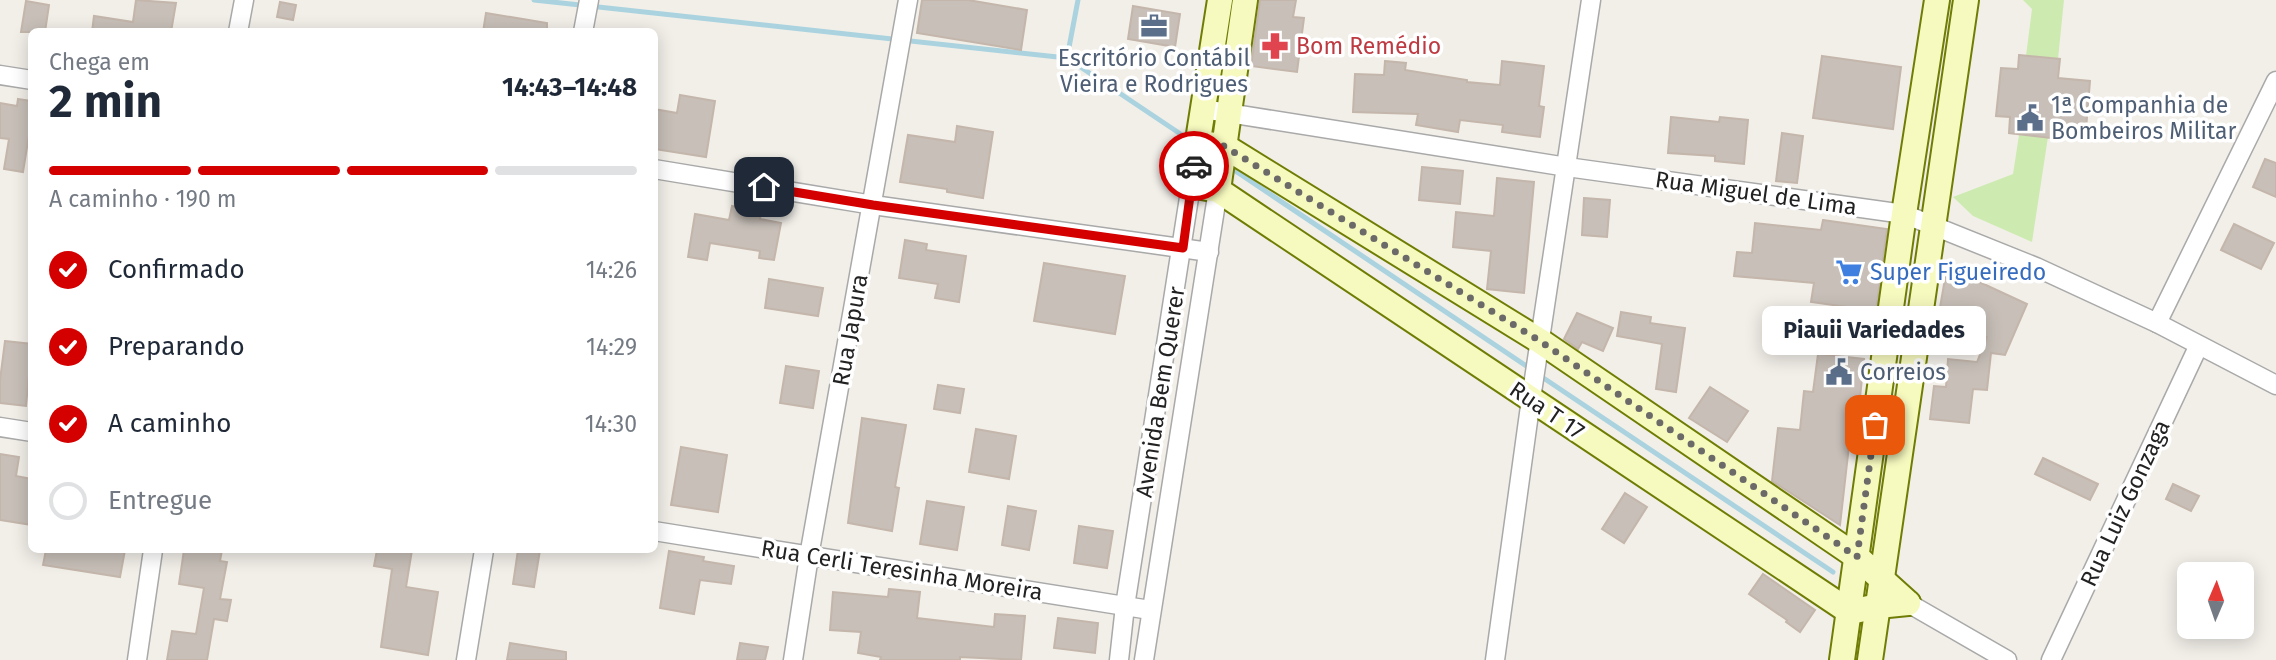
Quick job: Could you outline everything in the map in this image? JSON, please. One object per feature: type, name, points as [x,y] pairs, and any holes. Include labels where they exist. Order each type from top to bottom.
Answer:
[{"type":"street","points":[[239,28],[244,0]]},
{"type":"street","name":"Rua Japura","points":[[793,660],[908,0]]},
{"type":"street","name":"Avenida Bem Querer","points":[[1119,660],[1125,606],[1220,0]]},
{"type":"street","name":"Avenida Bem Querer","points":[[1144,660],[1209,252],[1245,0]]},
{"type":"street","points":[[1495,660],[1591,0]]},
{"type":"street","points":[[1842,660],[1904,214],[1937,0]]},
{"type":"street","points":[[1870,660],[1966,0]]},
{"type":"street","points":[[0,75],[28,79]]},
{"type":"street","points":[[2157,323],[2276,81]]},
{"type":"street","name":"Rua Miguel de Lima","points":[[1203,109],[1567,167],[1904,214],[2036,267],[2157,323],[2276,385]]},
{"type":"street","points":[[1198,142],[1224,146],[1540,341],[1857,557],[1908,603],[2007,660]]},
{"type":"street","points":[[658,170],[873,205],[1209,252]]},
{"type":"street","name":"Rua T 17","points":[[1191,185],[1218,190],[1850,612]]},
{"type":"street","name":"Rua Luiz Gonzaga","points":[[2051,660],[2199,347]]},
{"type":"street","points":[[0,427],[28,431]]},
{"type":"street","name":"Rua Cerli Teresinha Moreira","points":[[658,532],[1150,610]]},
{"type":"street","points":[[137,660],[153,553]]},
{"type":"street","points":[[466,660],[484,553]]},
{"type":"street","points":[[1850,612],[1908,603]]},
{"type":"green space","points":[[2023,0],[2064,0],[2058,59],[2026,56],[2032,9]]},
{"type":"green space","points":[[2019,135],[2048,137],[2032,242],[1973,216],[1953,197],[2013,174]]},
{"type":"building","points":[[136,0],[176,3],[172,28],[92,28],[94,16],[133,22]]},
{"type":"building","points":[[922,0],[968,0],[1027,10],[1021,50],[917,33]]},
{"type":"building","name":"Bom Remédio","points":[[1260,0],[1296,0],[1293,17],[1304,18],[1297,72],[1251,66]]},
{"type":"building","points":[[26,1],[49,5],[46,28],[28,28],[28,32],[21,32]]},
{"type":"building","points":[[280,2],[296,5],[293,20],[277,17]]},
{"type":"building","name":"Escritório Contábil Vieira e Rodrigues","points":[[1133,6],[1180,14],[1175,47],[1128,39]]},
{"type":"building","points":[[486,13],[547,23],[547,28],[484,28]]},
{"type":"building","points":[[2019,55],[2060,59],[2058,78],[2090,81],[2086,129],[2051,125],[2050,138],[2009,133],[2010,117],[1996,116],[2001,68],[2018,69]]},
{"type":"building","points":[[1822,56],[1901,67],[1893,129],[1813,118]]},
{"type":"building","points":[[1385,61],[1406,63],[1405,70],[1467,82],[1500,85],[1502,61],[1544,66],[1539,106],[1544,107],[1540,137],[1502,132],[1503,125],[1460,120],[1458,132],[1416,125],[1418,114],[1353,112],[1355,74],[1384,75]]},
{"type":"building","points":[[680,95],[715,101],[706,157],[658,150],[658,110],[677,113]]},
{"type":"building","points":[[18,99],[28,100],[28,141],[23,172],[4,169],[9,139],[0,138],[0,103],[17,106]]},
{"type":"building","points":[[1671,117],[1719,122],[1720,117],[1748,120],[1744,164],[1715,161],[1715,156],[1668,153]]},
{"type":"building","points":[[957,126],[993,132],[983,198],[900,182],[908,135],[955,142]]},
{"type":"building","points":[[1782,133],[1803,136],[1797,183],[1776,181]]},
{"type":"building","points":[[2265,159],[2276,163],[2276,197],[2253,187]]},
{"type":"building","points":[[1422,167],[1463,171],[1460,204],[1419,200]]},
{"type":"building","points":[[1497,178],[1534,182],[1524,293],[1487,289],[1491,251],[1453,247],[1456,212],[1494,216]]},
{"type":"building","points":[[1584,198],[1610,200],[1607,237],[1582,235]]},
{"type":"building","points":[[732,206],[761,211],[760,219],[781,223],[774,260],[759,258],[760,251],[710,243],[707,260],[688,257],[695,214],[729,220]]},
{"type":"building","points":[[1823,220],[1887,229],[1876,311],[1811,302],[1814,283],[1734,276],[1737,252],[1752,253],[1755,223],[1821,230]]},
{"type":"building","points":[[2234,224],[2274,243],[2261,269],[2221,250]]},
{"type":"building","points":[[905,240],[927,244],[926,250],[966,256],[959,302],[935,298],[938,284],[899,278]]},
{"type":"building","points":[[1044,263],[1125,276],[1115,334],[1034,321]]},
{"type":"building","points":[[1947,267],[2027,304],[2005,355],[1991,353],[1987,390],[1973,389],[1969,423],[1930,419],[1934,386],[1946,387],[1948,359],[1977,362],[1987,337],[1938,319]]},
{"type":"building","points":[[769,279],[823,288],[818,316],[765,308]]},
{"type":"building","points":[[1621,312],[1651,317],[1650,323],[1685,328],[1676,392],[1656,389],[1662,344],[1617,336]]},
{"type":"building","points":[[1577,313],[1613,328],[1603,351],[1582,342],[1578,349],[1564,339]]},
{"type":"building","points":[[5,341],[28,344],[26,406],[0,403]]},
{"type":"building","points":[[1818,354],[1864,359],[1858,437],[1850,437],[1840,525],[1772,481],[1778,428],[1800,430],[1804,391],[1813,392]]},
{"type":"building","points":[[786,366],[819,371],[813,408],[780,403]]},
{"type":"building","points":[[938,385],[964,389],[960,413],[934,409]]},
{"type":"building","points":[[1710,387],[1748,411],[1727,442],[1689,418]]},
{"type":"building","points":[[862,418],[906,425],[895,487],[899,488],[892,531],[848,523]]},
{"type":"building","points":[[976,429],[1016,436],[1009,479],[969,472]]},
{"type":"building","points":[[681,447],[727,455],[718,512],[671,505]]},
{"type":"building","points":[[0,454],[19,457],[16,476],[28,478],[28,524],[0,520]]},
{"type":"building","points":[[2043,458],[2098,484],[2090,500],[2035,474]]},
{"type":"building","points":[[2173,484],[2199,496],[2191,511],[2166,499]]},
{"type":"building","points":[[1625,493],[1647,507],[1624,543],[1602,529]]},
{"type":"building","points":[[927,501],[964,507],[957,550],[920,544]]},
{"type":"building","points":[[1008,506],[1036,511],[1029,550],[1002,545]]},
{"type":"building","points":[[1079,526],[1113,531],[1107,568],[1074,563]]},
{"type":"building","points":[[669,551],[734,566],[731,584],[700,580],[694,614],[660,608]]},
{"type":"building","points":[[45,553],[124,553],[120,577],[43,565]]},
{"type":"building","points":[[184,553],[221,553],[220,561],[227,562],[220,599],[231,600],[227,621],[214,619],[207,660],[167,660],[172,631],[196,634],[204,588],[179,584]]},
{"type":"building","points":[[376,553],[412,553],[406,587],[438,592],[428,655],[381,647],[392,569],[374,566]]},
{"type":"building","points":[[518,553],[540,553],[534,587],[513,584]]},
{"type":"building","points":[[1763,574],[1815,610],[1800,632],[1749,594]]},
{"type":"building","points":[[889,589],[920,592],[917,618],[994,627],[995,614],[1025,616],[1021,660],[960,657],[960,660],[880,660],[881,657],[858,653],[861,632],[830,630],[833,592],[888,597]]},
{"type":"building","points":[[1058,618],[1098,623],[1095,653],[1054,648]]},
{"type":"building","points":[[510,643],[566,652],[566,660],[507,660]]},
{"type":"building","points":[[740,643],[768,647],[765,660],[737,660]]},
{"type":"waterway","points":[[534,0],[1067,58],[1188,139]]},
{"type":"waterway","points":[[1067,58],[1078,0]]},
{"type":"waterway","points":[[1231,168],[1531,369]]},
{"type":"waterway","points":[[1539,375],[1833,572]]},
{"type":"way so far","points":[[1194,166],[1198,142],[1224,146],[1540,341],[1857,557],[1875,425]]},
{"type":"place","name":"Escritório Contábil Vieira e Rodrigues","points":[[1154,26]]},
{"type":"place","name":"Bom Remédio","points":[[1275,46]]},
{"type":"place","name":"1ª Companhia de Bombeiros Militar","points":[[2030,118]]},
{"type":"place","name":"Super Figueiredo","points":[[1849,272]]},
{"type":"place","name":"Correios","points":[[1839,372]]},
{"type":"place","name":"Piauii Variedades","points":[[1875,425]]},
{"type":"route","points":[[764,187],[873,205],[1183,248],[1194,166]]}]
